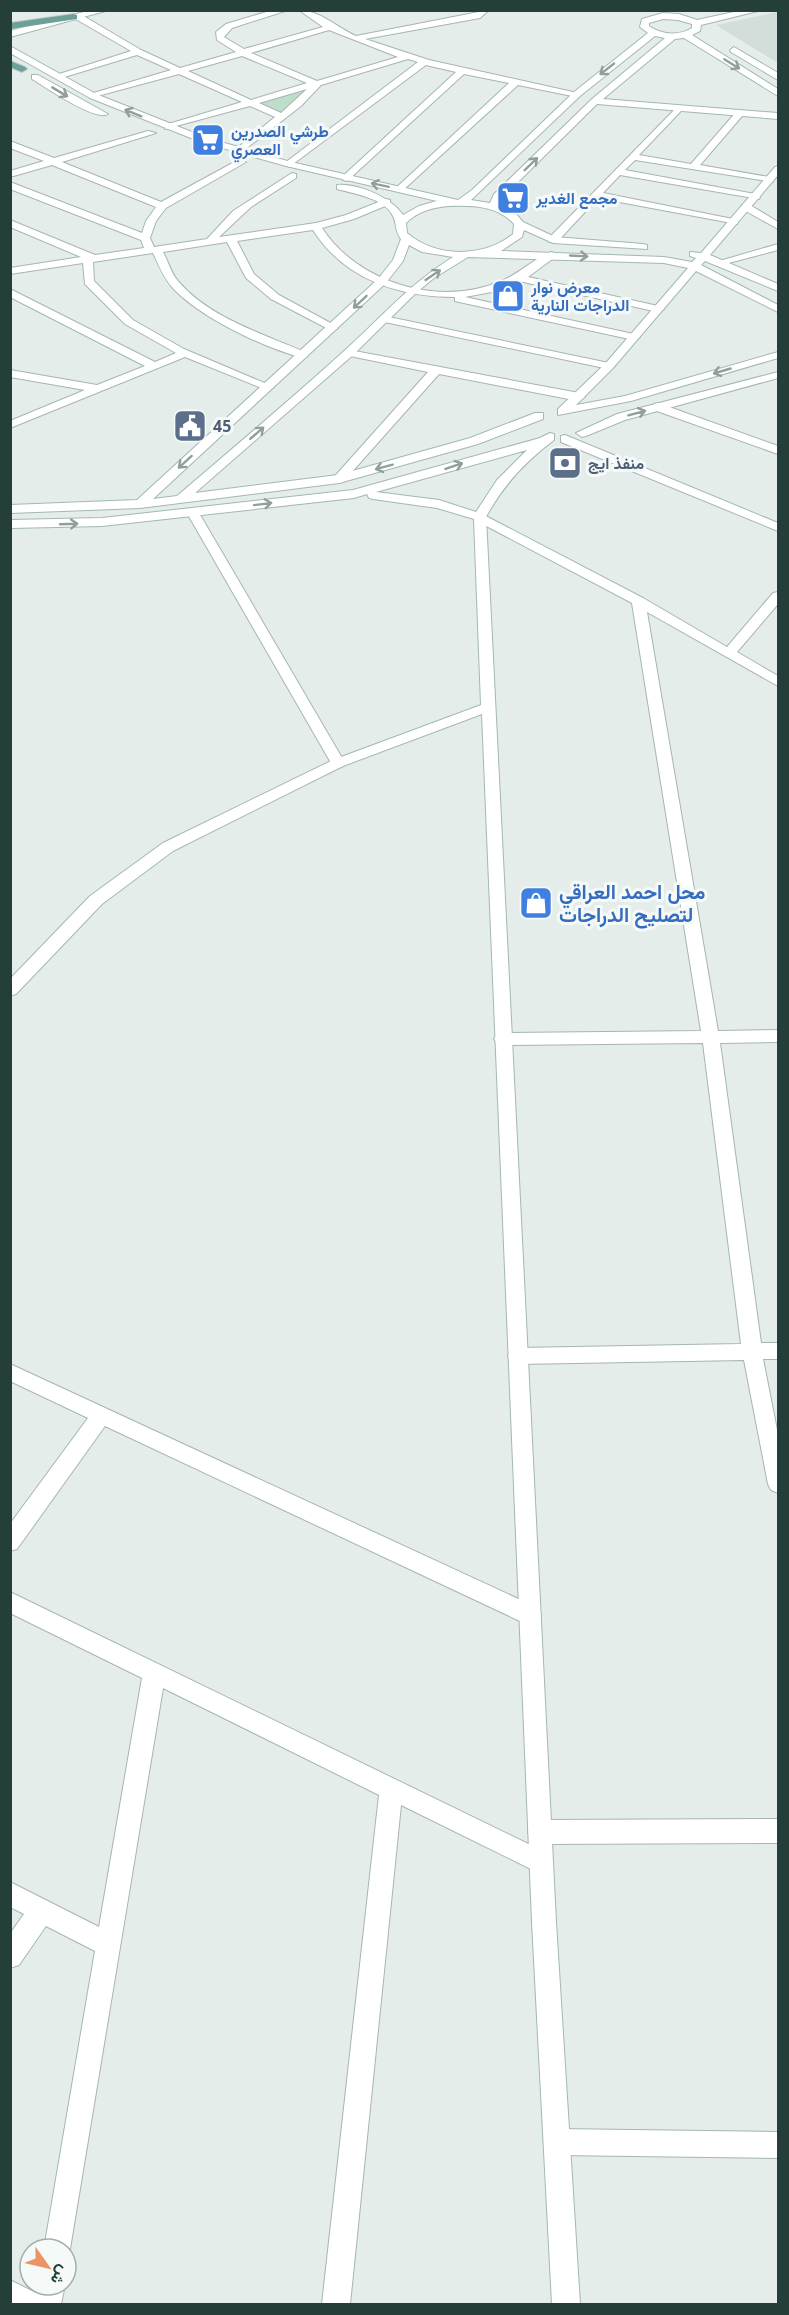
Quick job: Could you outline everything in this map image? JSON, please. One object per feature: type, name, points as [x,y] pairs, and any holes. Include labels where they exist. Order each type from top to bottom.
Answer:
[{"type":"main road","points":[[10,26],[75,17]]},
{"type":"street","points":[[10,34],[105,10]]},
{"type":"street","points":[[284,10],[229,26],[222,30],[220,38],[244,53],[317,84]]},
{"type":"street","points":[[356,38],[480,15],[485,10]]},
{"type":"street","points":[[667,10],[696,26],[707,35]]},
{"type":"street","points":[[723,10],[682,18],[643,18],[644,27],[653,33],[674,36],[686,34],[696,26],[758,10]]},
{"type":"street","points":[[306,11],[331,27],[356,38],[425,61],[462,71],[576,93]]},
{"type":"street","points":[[10,47],[75,17]]},
{"type":"street","points":[[75,17],[179,72],[282,117]]},
{"type":"street","points":[[93,96],[331,27]]},
{"type":"street","points":[[402,223],[418,210],[437,204],[459,202],[476,192],[576,93],[653,33]]},
{"type":"street","points":[[686,34],[778,93]]},
{"type":"street","points":[[494,207],[498,196],[595,101],[674,36]]},
{"type":"street","points":[[10,47],[93,96],[165,132],[289,164],[459,202],[494,207],[510,215],[519,224],[554,240],[670,250]]},
{"type":"street","points":[[728,47],[778,77]]},
{"type":"street","points":[[58,76],[138,52]]},
{"type":"street","points":[[10,174],[151,133],[165,132],[249,103],[410,56]]},
{"type":"street","points":[[289,164],[425,61]]},
{"type":"street","points":[[10,63],[75,101],[110,117]]},
{"type":"street","points":[[347,177],[462,71]]},
{"type":"street","points":[[401,189],[516,82]]},
{"type":"street","points":[[239,151],[282,117],[317,84]]},
{"type":"street","points":[[595,101],[778,116]]},
{"type":"street","points":[[554,240],[678,109]]},
{"type":"street","points":[[693,167],[740,113]]},
{"type":"street","points":[[131,125],[151,133]]},
{"type":"street","points":[[10,144],[162,206]]},
{"type":"street","points":[[145,238],[151,221],[162,206],[246,164],[183,144]]},
{"type":"street","points":[[633,156],[769,180]]},
{"type":"street","points":[[561,411],[579,397],[609,366],[778,169]]},
{"type":"street","points":[[275,172],[343,188],[386,202],[399,215],[402,234],[406,239],[431,251],[664,260],[695,266],[778,309]]},
{"type":"street","points":[[619,172],[755,197]]},
{"type":"street","points":[[210,243],[220,227],[234,214],[292,176]]},
{"type":"street","points":[[10,185],[145,238],[173,282],[195,301],[225,320],[303,355]]},
{"type":"street","points":[[597,195],[733,222]]},
{"type":"street","points":[[10,271],[316,226],[350,217],[386,202]]},
{"type":"street","points":[[746,207],[778,226]]},
{"type":"street","points":[[10,223],[91,260]]},
{"type":"street","points":[[181,499],[349,352],[413,290],[472,254],[508,244],[518,235],[519,224]]},
{"type":"street","points":[[316,226],[323,241],[337,256],[356,269],[382,281],[413,290],[634,337]]},
{"type":"street","points":[[231,239],[250,276],[275,297],[332,328]]},
{"type":"street","points":[[140,504],[382,281],[398,261],[406,239]]},
{"type":"street","points":[[722,262],[778,247]]},
{"type":"street","points":[[681,251],[722,262],[778,288]]},
{"type":"street","points":[[440,295],[484,291],[519,278],[551,255]]},
{"type":"street","points":[[91,260],[89,282],[129,322],[186,353],[268,387]]},
{"type":"street","points":[[519,278],[658,309]]},
{"type":"street","points":[[10,292],[154,366]]},
{"type":"street","points":[[384,319],[609,366]]},
{"type":"street","points":[[349,352],[435,371],[579,397]]},
{"type":"street","points":[[10,425],[186,353]]},
{"type":"street","points":[[10,509],[57,509],[140,504],[339,479],[474,441],[539,416],[627,399],[778,355]]},
{"type":"street","points":[[339,479],[435,371]]},
{"type":"street","points":[[10,373],[99,389]]},
{"type":"street","points":[[10,524],[67,524],[193,513],[354,494],[582,433],[621,417],[778,375]]},
{"type":"street","points":[[658,407],[778,450]]},
{"type":"street","points":[[561,411],[584,419],[587,429],[582,433]]},
{"type":"street","points":[[539,416],[534,421],[537,431],[778,527]]},
{"type":"street","points":[[555,439],[532,450],[491,494],[480,517],[541,1862],[566,2304]]},
{"type":"street","points":[[354,494],[417,499],[480,517],[638,601],[778,682]]},
{"type":"street","points":[[193,513],[338,763]]},
{"type":"street","points":[[729,653],[778,596]]},
{"type":"street","points":[[638,601],[711,1037],[752,1351],[778,1484]]},
{"type":"street","points":[[13,984],[96,900],[168,847],[338,763],[488,707]]},
{"type":"street","points":[[503,1039],[778,1036]]},
{"type":"street","points":[[518,1356],[778,1352]]},
{"type":"street","points":[[10,1372],[530,1615]]},
{"type":"street","points":[[10,1542],[101,1415]]},
{"type":"street","points":[[10,1602],[541,1862]]},
{"type":"street","points":[[59,2237],[154,1672]]},
{"type":"street","points":[[336,2304],[392,1789]]},
{"type":"street","points":[[540,1832],[778,1831]]},
{"type":"street","points":[[10,1894],[108,1945]]},
{"type":"street","points":[[10,1956],[42,1910]]},
{"type":"street","points":[[557,2142],[778,2145]]},
{"type":"street","points":[[10,2294],[29,2304]]},
{"type":"shaded area","points":[[778,12],[778,63],[716,25]]},
{"type":"green space","points":[[310,89],[287,110],[279,113],[259,103]]},
{"type":"place","name":"طرشي الصدرين العصري","points":[[208,140]]},
{"type":"place","name":"مجمع الغدير","points":[[513,198]]},
{"type":"place","name":"معرض نوار الدراجات النارية","points":[[508,296]]},
{"type":"place","name":"45","points":[[190,426]]},
{"type":"place","name":"منفذ ايج","points":[[565,463]]},
{"type":"place","name":"محل احمد العراقي لتصليح الدراجات","points":[[536,903]]}]
